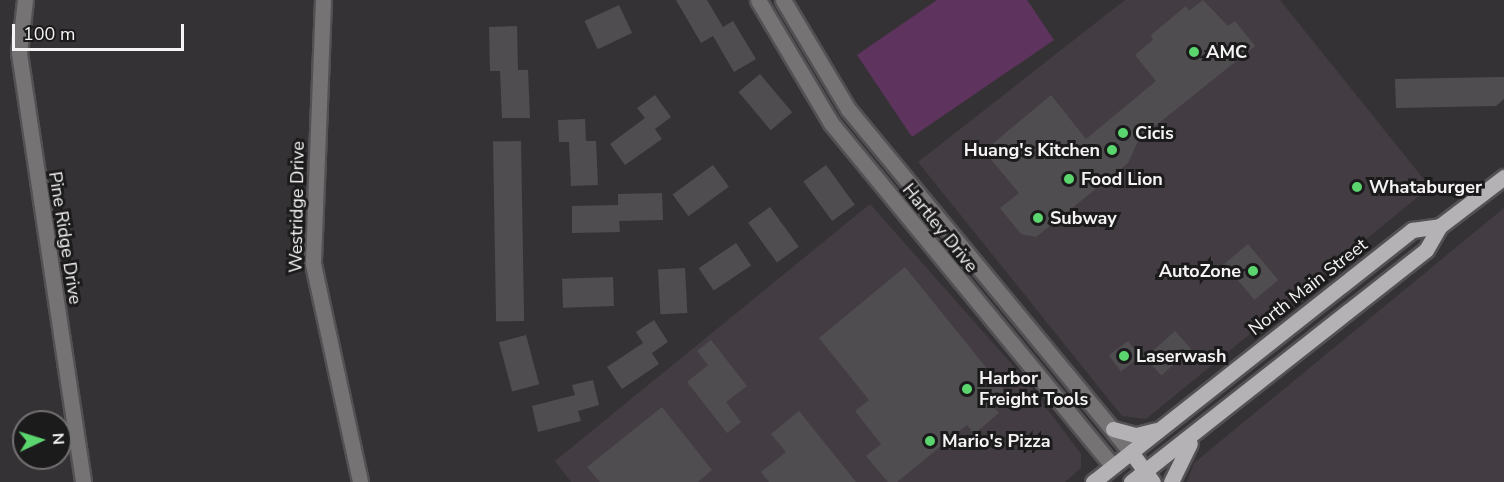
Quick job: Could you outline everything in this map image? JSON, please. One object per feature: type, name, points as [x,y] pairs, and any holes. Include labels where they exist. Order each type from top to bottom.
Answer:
[{"type":"main road","name":"North Main Street","points":[[1131,482],[1150,477],[1198,431],[1426,250],[1440,226],[1504,177]]},
{"type":"main road","name":"North Main Street","points":[[1093,482],[1412,230],[1440,226]]},
{"type":"main road","points":[[1113,429],[1136,435],[1159,430]]},
{"type":"main road","points":[[1171,482],[1198,431]]},
{"type":"main road","points":[[1131,452],[1150,477]]},
{"type":"main road","points":[[1113,466],[1125,482]]},
{"type":"street","name":"Pine Ridge Drive","points":[[25,0],[19,53],[83,482]]},
{"type":"street","name":"Westridge Drive","points":[[323,0],[313,264],[360,482]]},
{"type":"street","name":"Hartley Drive","points":[[758,0],[831,123],[1113,466]]},
{"type":"street","name":"Hartley Drive","points":[[783,0],[848,109],[1131,452]]},
{"type":"shaded area","points":[[937,0],[1027,0],[1054,40],[912,137],[857,55]]},
{"type":"shaded area","points":[[1125,0],[1280,0],[1430,187],[1146,419],[1122,416],[918,162]]},
{"type":"shaded area","points":[[870,204],[1023,377],[1081,454],[1081,468],[1065,482],[571,482],[555,461]]},
{"type":"shaded area","points":[[1504,208],[1504,482],[1187,482],[1194,463]]},
{"type":"building","points":[[676,0],[707,0],[723,27],[733,21],[756,59],[734,72],[713,36],[701,43]]},
{"type":"building","points":[[1203,0],[1228,26],[1235,21],[1255,46],[1139,139],[1128,163],[1036,237],[1021,234],[1000,208],[1019,193],[984,151],[1051,95],[1086,139],[1156,81],[1135,55],[1153,40],[1151,35],[1186,6],[1189,11]]},
{"type":"building","points":[[619,5],[632,33],[598,49],[585,21]]},
{"type":"building","points":[[517,26],[518,70],[528,70],[530,118],[502,118],[500,71],[490,71],[489,27]]},
{"type":"building","points":[[760,74],[792,112],[771,130],[739,92]]},
{"type":"building","points":[[1504,77],[1504,99],[1496,106],[1396,108],[1395,79]]},
{"type":"building","points":[[655,95],[671,117],[655,129],[662,139],[625,165],[610,144],[645,118],[637,108]]},
{"type":"building","points":[[585,119],[586,141],[596,141],[598,185],[571,186],[569,142],[559,142],[558,120]]},
{"type":"building","points":[[493,141],[521,141],[524,321],[496,321]]},
{"type":"building","points":[[713,165],[729,187],[688,216],[673,194]]},
{"type":"building","points":[[826,165],[855,205],[832,221],[803,181]]},
{"type":"building","points":[[662,193],[663,220],[619,221],[620,232],[572,233],[572,206],[618,205],[618,194]]},
{"type":"building","points":[[770,207],[799,247],[777,263],[748,223]]},
{"type":"building","points":[[736,243],[751,265],[714,291],[699,268]]},
{"type":"building","points":[[1248,244],[1278,280],[1254,300],[1224,264]]},
{"type":"building","points":[[905,267],[1005,391],[990,403],[999,413],[974,434],[967,425],[897,482],[888,482],[866,456],[881,444],[855,411],[869,400],[819,338]]},
{"type":"building","points":[[685,268],[687,313],[660,314],[658,269]]},
{"type":"building","points":[[613,277],[614,306],[563,308],[562,279]]},
{"type":"building","points":[[654,320],[668,342],[652,353],[659,364],[622,389],[607,367],[643,343],[636,332]]},
{"type":"building","points":[[1175,331],[1191,349],[1161,376],[1145,358]]},
{"type":"building","points":[[526,335],[539,384],[512,392],[499,342]]},
{"type":"building","points":[[711,340],[747,386],[726,402],[741,422],[727,433],[687,382],[708,365],[697,351]]},
{"type":"building","name":"Laserwash","points":[[1128,341],[1140,357],[1121,371],[1109,355]]},
{"type":"building","points":[[593,380],[599,405],[578,411],[581,421],[538,432],[532,406],[575,395],[572,385]]},
{"type":"building","points":[[662,407],[712,470],[698,482],[600,482],[587,467]]},
{"type":"building","points":[[799,411],[856,482],[769,482],[761,472],[786,452],[771,434]]},
{"type":"place","name":"AMC","points":[[1194,52]]},
{"type":"place","name":"Cicis","points":[[1123,133]]},
{"type":"place","name":"Huang's Kitchen","points":[[1112,150]]},
{"type":"place","name":"Food Lion","points":[[1069,179]]},
{"type":"place","name":"Whataburger","points":[[1357,187]]},
{"type":"place","name":"Subway","points":[[1038,218]]},
{"type":"place","name":"AutoZone","points":[[1253,271]]},
{"type":"place","name":"Laserwash","points":[[1124,356]]},
{"type":"place","name":"Harbor Freight Tools","points":[[967,389]]},
{"type":"place","name":"Mario's Pizza","points":[[930,441]]}]
